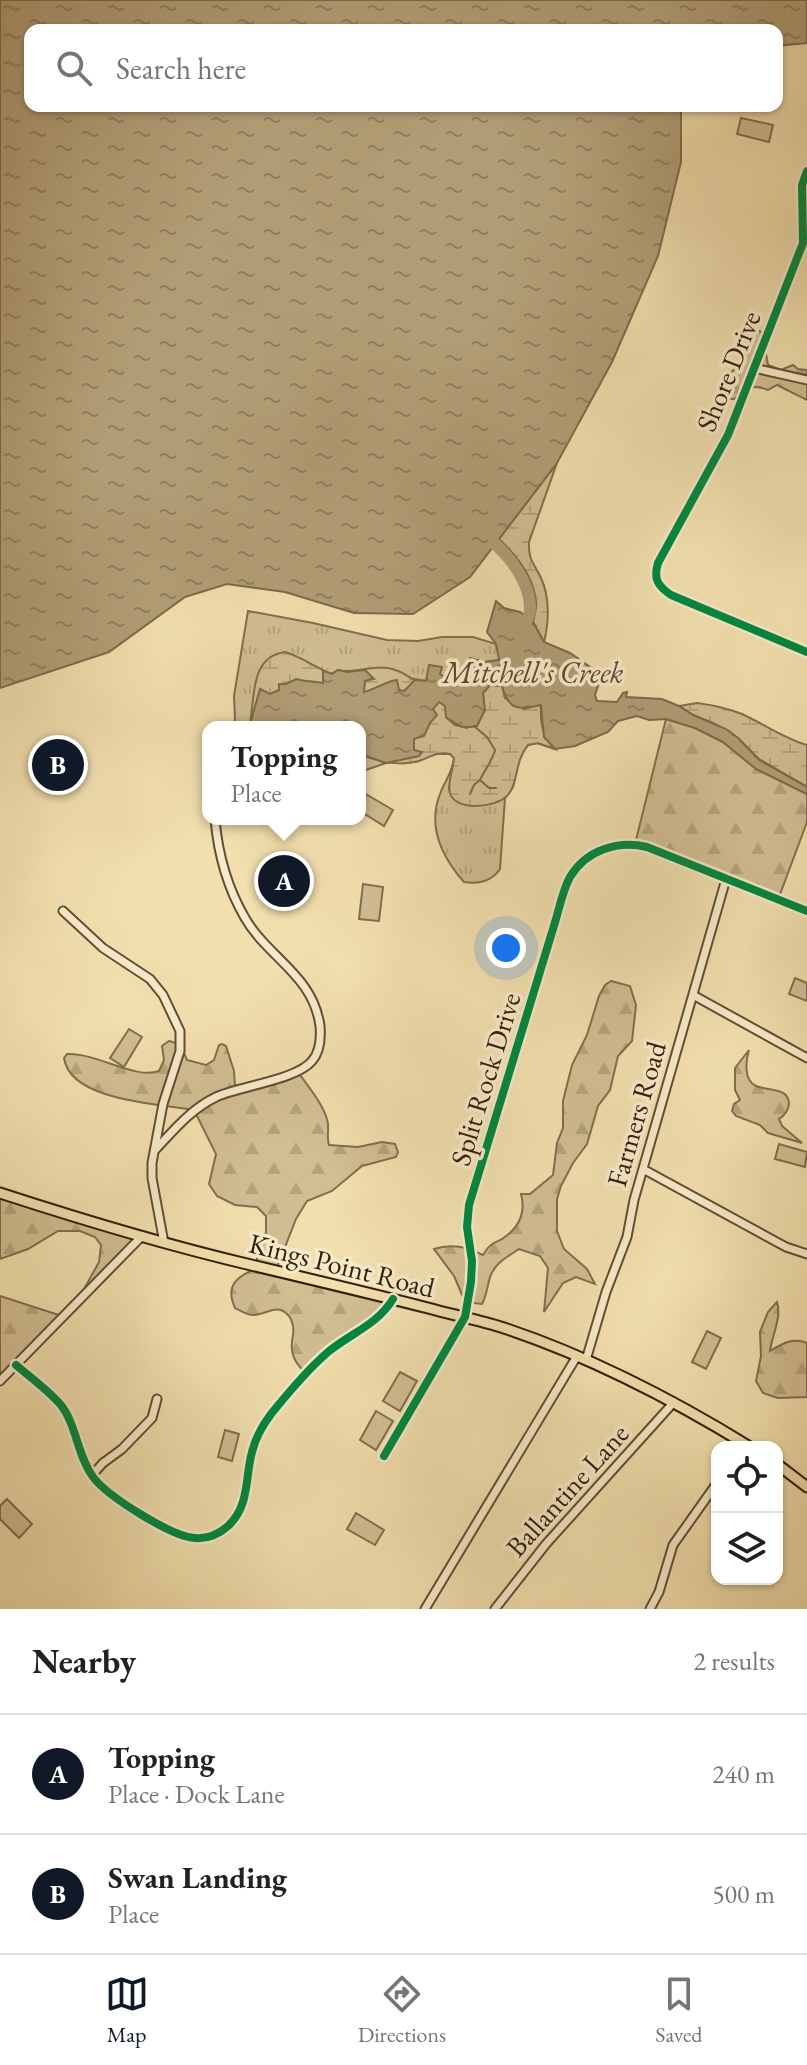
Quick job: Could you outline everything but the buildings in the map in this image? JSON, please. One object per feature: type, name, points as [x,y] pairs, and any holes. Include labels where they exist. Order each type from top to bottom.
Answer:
[{"type":"main road","name":"Kings Point Road","points":[[0,1193],[164,1243],[506,1329],[582,1358],[674,1402],[738,1441]]},
{"type":"main road","points":[[783,1469],[807,1487]]},
{"type":"street","name":"Shore Drive","points":[[807,171],[802,185],[805,244],[728,435],[658,563],[655,576],[658,584],[671,595],[807,652]]},
{"type":"street","points":[[754,368],[807,380]]},
{"type":"street","points":[[156,1149],[203,1104],[225,1093],[298,1072],[313,1060],[320,1045],[319,1022],[309,994],[290,967],[255,932],[235,898],[221,861],[216,825]]},
{"type":"street","name":"Split Rock Drive","points":[[465,1317],[472,1261],[467,1221],[469,1205],[569,879],[582,862],[598,851],[615,846],[633,844],[647,847],[807,911]]},
{"type":"street","name":"Farmers Road","points":[[425,1609],[582,1358],[627,1237],[634,1200],[726,879]]},
{"type":"street","points":[[63,911],[103,948],[150,979],[163,995],[180,1031],[180,1051],[163,1104],[152,1163],[164,1243]]},
{"type":"street","points":[[693,995],[807,1058]]},
{"type":"street","points":[[643,1169],[786,1247],[807,1254]]},
{"type":"street","points":[[0,1381],[142,1236]]},
{"type":"street","points":[[16,1365],[60,1405],[70,1421],[81,1457],[112,1497],[180,1535],[197,1539],[216,1534],[240,1512],[246,1495],[252,1451],[269,1416],[325,1355],[381,1316],[393,1299]]},
{"type":"street","points":[[384,1456],[465,1317]]},
{"type":"street","points":[[92,1475],[152,1418],[157,1399]]},
{"type":"street","name":"Ballantine Lane","points":[[495,1609],[546,1544],[674,1402]]},
{"type":"street","points":[[650,1609],[659,1592],[673,1545],[711,1491]]},
{"type":"green space","points":[[741,118],[773,125],[769,142],[737,134]]},
{"type":"green space","points":[[749,332],[762,332],[768,365],[781,370],[793,365],[807,370],[807,400],[777,385],[768,390],[750,388],[734,399],[728,399],[729,375],[744,358],[737,348],[746,350]]},
{"type":"green space","points":[[557,463],[529,542],[531,557],[544,585],[547,601],[544,642],[533,622],[536,604],[532,584],[518,560],[499,539]]},
{"type":"green space","points":[[248,611],[387,640],[473,637],[496,644],[500,660],[484,662],[470,659],[462,670],[448,680],[439,674],[426,681],[365,670],[338,670],[254,721],[234,721],[234,696]]},
{"type":"green space","points":[[285,652],[332,674],[338,670],[397,670],[446,706],[446,717],[455,725],[467,728],[484,710],[483,693],[490,685],[502,686],[505,698],[524,709],[541,704],[543,729],[555,749],[538,743],[528,745],[520,758],[507,796],[484,805],[465,805],[452,797],[449,789],[454,758],[450,754],[438,754],[411,763],[366,756],[366,721],[250,721],[256,679],[265,661]]},
{"type":"green space","points":[[697,703],[742,714],[807,745],[807,787],[759,759],[738,738],[679,706]]},
{"type":"green space","points":[[666,719],[695,728],[723,742],[756,769],[807,794],[807,822],[779,897],[635,844]]},
{"type":"green space","points":[[544,737],[555,749],[537,743],[528,745],[520,754],[513,787],[505,798],[500,869],[489,879],[475,883],[464,882],[456,872],[443,852],[436,830],[436,806],[454,758],[451,754],[433,754],[418,761],[386,763],[421,752]]},
{"type":"green space","points":[[366,756],[386,763],[366,770]]},
{"type":"green space","points":[[366,794],[393,810],[384,826],[366,815]]},
{"type":"green space","points":[[363,884],[383,887],[379,921],[359,919]]},
{"type":"green space","points":[[795,978],[807,983],[807,1001],[789,994]]},
{"type":"green space","points":[[611,981],[630,986],[636,1005],[632,1041],[618,1056],[610,1090],[598,1106],[587,1144],[573,1163],[557,1199],[557,1231],[564,1249],[587,1269],[595,1284],[576,1277],[563,1283],[544,1312],[548,1268],[540,1256],[519,1249],[495,1268],[482,1304],[474,1303],[463,1297],[454,1276],[434,1249],[459,1247],[483,1255],[517,1225],[523,1208],[521,1194],[530,1194],[553,1175],[557,1143],[563,1128],[563,1101],[572,1065],[587,1035],[599,996]]},
{"type":"green space","points":[[129,1029],[142,1037],[124,1067],[110,1058]]},
{"type":"green space","points":[[169,1041],[181,1048],[187,1060],[206,1065],[214,1060],[219,1045],[226,1046],[234,1071],[235,1087],[296,1069],[325,1113],[329,1145],[358,1147],[382,1142],[395,1144],[396,1157],[362,1166],[332,1191],[307,1201],[296,1219],[276,1270],[255,1265],[266,1232],[266,1216],[257,1207],[235,1205],[217,1196],[209,1184],[216,1154],[194,1110],[99,1092],[70,1072],[64,1058],[67,1054],[79,1055],[150,1073],[159,1071],[164,1060],[162,1046]]},
{"type":"green space","points":[[749,1050],[746,1064],[749,1079],[756,1086],[785,1094],[789,1106],[779,1119],[782,1126],[802,1143],[768,1133],[760,1125],[736,1116],[732,1111],[734,1104],[740,1100],[735,1090],[735,1068]]},
{"type":"green space","points":[[779,1144],[807,1152],[805,1167],[775,1159]]},
{"type":"green space","points":[[0,1193],[142,1236],[78,1300],[99,1262],[101,1245],[95,1237],[80,1231],[58,1231],[28,1249],[0,1259]]},
{"type":"green space","points":[[255,1269],[387,1303],[303,1370],[293,1354],[293,1325],[285,1312],[276,1310],[251,1315],[235,1308],[231,1294],[234,1283]]},
{"type":"green space","points":[[0,1296],[62,1316],[0,1381]]},
{"type":"green space","points":[[777,1302],[778,1320],[770,1351],[792,1341],[807,1343],[807,1397],[778,1398],[763,1393],[756,1381],[761,1356],[760,1332],[768,1312]]},
{"type":"green space","points":[[707,1331],[721,1338],[706,1369],[692,1362]]},
{"type":"green space","points":[[400,1372],[417,1381],[400,1411],[383,1401]]},
{"type":"green space","points":[[376,1411],[393,1421],[376,1450],[360,1440]]},
{"type":"green space","points":[[225,1430],[239,1434],[232,1461],[218,1457]]},
{"type":"green space","points":[[7,1499],[32,1524],[19,1538],[0,1519],[0,1506]]},
{"type":"green space","points":[[356,1513],[384,1530],[375,1545],[347,1529]]},
{"type":"water","points":[[0,0],[807,0],[807,43],[783,45],[783,24],[24,24],[24,112],[681,112],[681,162],[658,256],[612,362],[557,463],[470,577],[413,614],[354,613],[285,592],[227,584],[185,597],[109,652],[0,688]]},
{"type":"water","name":"Mitchell's Creek","points":[[496,601],[504,608],[520,612],[533,622],[544,642],[570,653],[593,669],[599,683],[595,695],[597,701],[617,702],[627,692],[626,697],[662,699],[679,706],[726,729],[759,760],[807,787],[807,794],[756,769],[723,742],[695,728],[666,719],[649,720],[637,716],[618,721],[608,732],[575,746],[555,749],[544,737],[541,705],[516,707],[508,700],[502,686],[490,685],[483,693],[485,710],[477,726],[464,727],[453,723],[446,717],[445,706],[439,702],[433,709],[437,715],[424,736],[414,739],[414,750],[422,752],[419,756],[386,763],[366,756],[366,721],[251,721],[260,689],[270,694],[279,690],[279,684],[296,679],[323,683],[323,671],[332,674],[338,670],[365,670],[374,679],[365,681],[364,692],[397,680],[399,690],[404,691],[415,680],[426,681],[429,665],[442,667],[440,674],[448,680],[454,672],[462,670],[470,658],[484,662],[499,660],[496,644],[487,632]]},
{"type":"waterway","name":"Mitchell's Creek","points":[[495,544],[513,564],[529,597],[528,619],[522,631]]},
{"type":"waterway","points":[[474,726],[487,737],[495,750],[480,780],[489,788],[496,788]]},
{"type":"waterway","points":[[470,794],[480,780]]},
{"type":"cycle path","points":[[807,171],[802,185],[803,243],[728,435],[658,563],[656,573],[660,585],[671,595],[807,652]]},
{"type":"cycle path","points":[[384,1456],[465,1317],[472,1261],[467,1227],[469,1205],[570,877],[585,860],[604,849],[636,845],[807,911]]},
{"type":"cycle path","points":[[16,1365],[61,1405],[88,1468],[100,1485],[171,1531],[204,1538],[225,1529],[240,1510],[253,1447],[271,1414],[320,1359],[371,1322],[393,1299]]},
{"type":"place","name":"Swan Landing","points":[[58,765]]},
{"type":"place","name":"Topping","points":[[284,881]]}]
